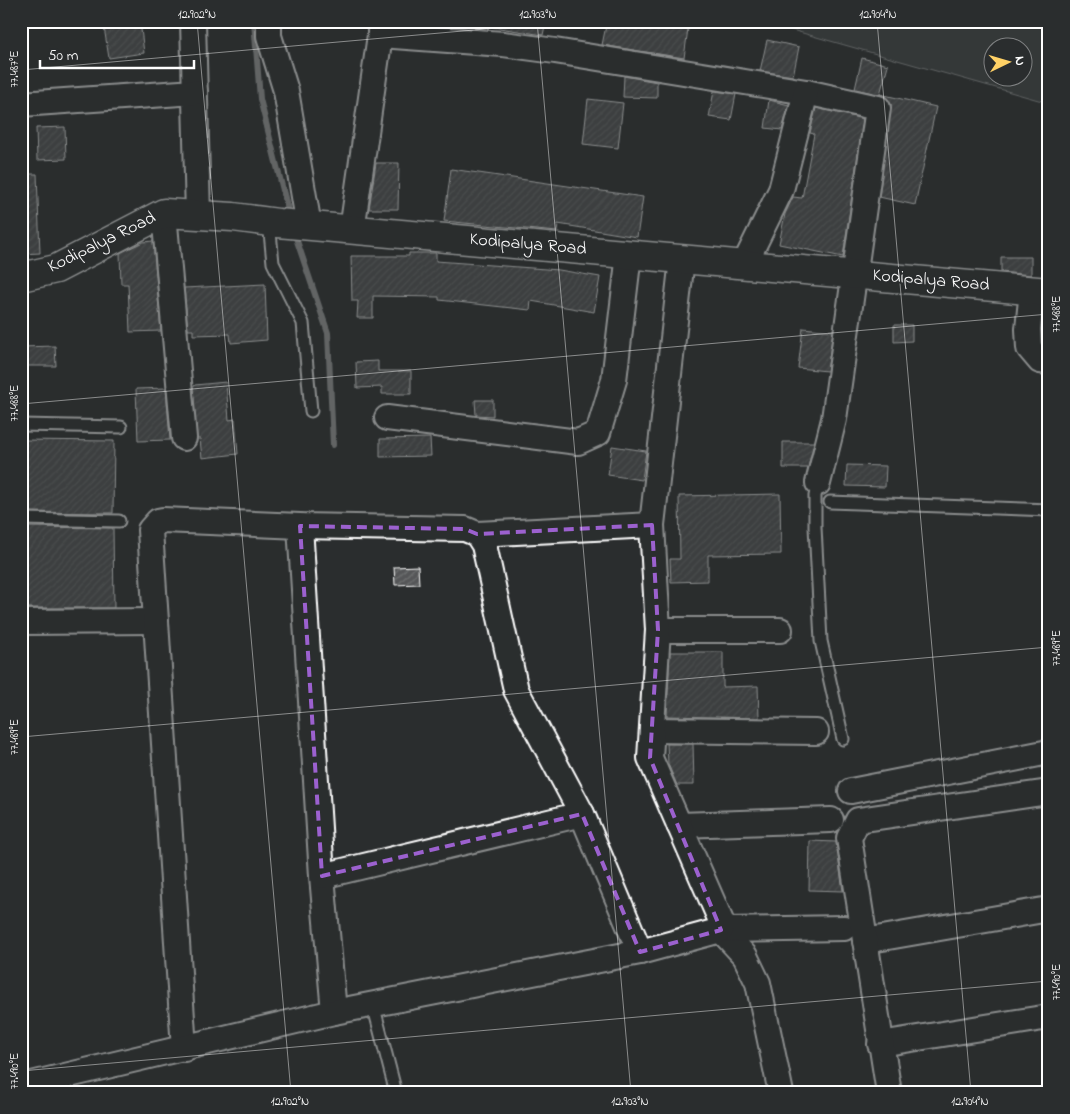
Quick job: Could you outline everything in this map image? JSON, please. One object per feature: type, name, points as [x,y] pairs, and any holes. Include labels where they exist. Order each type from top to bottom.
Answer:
[{"type":"main road","name":"Kodipalya Road","points":[[21,277],[56,269],[164,213],[233,217],[352,230],[1041,291]]},
{"type":"street","points":[[193,21],[198,216]]},
{"type":"street","points":[[269,21],[269,36],[286,91],[290,224]]},
{"type":"street","points":[[352,230],[380,28],[555,51],[806,92],[878,108],[824,492]]},
{"type":"street","points":[[21,104],[195,92]]},
{"type":"street","points":[[744,264],[781,190],[806,92]]},
{"type":"street","points":[[164,213],[184,438]]},
{"type":"street","points":[[387,418],[578,442],[598,433],[614,380],[628,254]]},
{"type":"street","points":[[682,259],[652,525],[658,630],[650,758],[721,922],[721,930],[745,956],[758,983],[781,1093]]},
{"type":"street","points":[[1041,291],[1028,329],[1029,348],[1040,362],[1049,362]]},
{"type":"street","points":[[184,1049],[150,530],[158,521],[465,529],[477,534],[652,525]]},
{"type":"street","points":[[300,526],[322,876],[334,1012]]},
{"type":"street","points":[[477,534],[484,545],[516,690],[582,814],[640,952]]},
{"type":"street","points":[[21,622],[156,621]]},
{"type":"street","points":[[658,630],[780,630]]},
{"type":"street","points":[[652,730],[816,732]]},
{"type":"street","points":[[851,791],[1049,752]]},
{"type":"street","points":[[890,1093],[880,1044],[849,838],[858,820],[1049,792]]},
{"type":"street","points":[[322,876],[582,814]]},
{"type":"street","points":[[679,825],[831,820]]},
{"type":"street","points":[[865,941],[1049,909]]},
{"type":"street","points":[[21,1083],[28,1085],[334,1012],[640,952],[721,930],[844,928]]},
{"type":"street","points":[[880,1044],[1049,1017]]},
{"type":"lane","points":[[290,224],[273,263],[303,323],[311,411]]},
{"type":"lane","points":[[21,425],[121,427]]},
{"type":"lane","points":[[843,739],[821,641],[815,496],[824,492],[1049,510]]},
{"type":"lane","points":[[21,519],[119,521]]},
{"type":"lane","points":[[373,1004],[396,1093]]},
{"type":"highlighted area","points":[[652,525],[658,630],[650,758],[721,930],[640,952],[582,814],[322,876],[300,526],[465,529],[477,534]]},
{"type":"shaded area","points":[[760,21],[1049,21],[1049,103],[996,88],[1032,88],[1032,38],[982,38],[982,84]]},
{"type":"building","points":[[103,21],[140,21],[144,53],[109,58]]},
{"type":"building","points":[[494,21],[546,21],[543,35],[493,27]]},
{"type":"building","points":[[607,21],[689,21],[684,58],[602,45]]},
{"type":"building","points":[[767,40],[799,47],[793,76],[760,71]]},
{"type":"building","points":[[862,58],[888,65],[880,94],[936,107],[915,205],[879,197],[891,104],[881,95],[855,89]]},
{"type":"building","points":[[624,76],[657,82],[657,98],[623,97]]},
{"type":"building","points":[[714,91],[736,94],[731,120],[709,117]]},
{"type":"building","points":[[588,99],[623,103],[618,148],[583,144]]},
{"type":"building","points":[[769,100],[789,105],[782,130],[765,128]]},
{"type":"building","points":[[816,108],[863,119],[843,257],[779,244],[785,214],[793,197],[802,198],[814,134],[810,133]]},
{"type":"building","points":[[65,127],[66,159],[37,160],[36,128]]},
{"type":"building","points":[[376,163],[399,163],[398,209],[369,209]]},
{"type":"building","points":[[451,169],[643,197],[637,237],[558,224],[557,232],[444,221]]},
{"type":"building","points":[[21,174],[37,174],[40,253],[21,254]]},
{"type":"building","points":[[153,241],[161,331],[130,332],[128,284],[121,284],[120,253],[143,242]]},
{"type":"building","points":[[409,253],[436,253],[436,261],[559,270],[600,277],[594,312],[531,301],[530,310],[439,300],[439,297],[373,296],[373,318],[357,318],[358,301],[352,301],[351,256],[409,256]]},
{"type":"building","points":[[1001,257],[1031,257],[1031,275],[1001,272]]},
{"type":"building","points":[[265,284],[267,340],[231,343],[230,334],[193,335],[193,330],[188,330],[184,288]]},
{"type":"building","points":[[894,325],[912,325],[912,341],[894,342]]},
{"type":"building","points":[[803,328],[833,331],[827,371],[798,368]]},
{"type":"building","points":[[55,346],[56,366],[21,366],[21,347]]},
{"type":"building","points":[[378,361],[378,371],[411,371],[411,394],[382,394],[382,387],[357,388],[356,362]]},
{"type":"building","points":[[226,382],[229,420],[235,419],[238,454],[202,458],[200,439],[197,439],[193,388],[195,385]]},
{"type":"building","points":[[166,388],[170,440],[138,441],[136,389]]},
{"type":"building","points":[[475,400],[493,400],[493,416],[476,415]]},
{"type":"building","points":[[430,438],[431,456],[380,457],[380,439]]},
{"type":"building","points":[[21,440],[114,441],[113,513],[21,512]]},
{"type":"building","points":[[783,442],[814,442],[808,468],[783,468]]},
{"type":"building","points":[[612,446],[646,451],[642,480],[608,475]]},
{"type":"building","points":[[847,465],[886,466],[885,487],[846,486]]},
{"type":"building","points":[[780,494],[781,554],[708,555],[708,581],[671,582],[670,559],[680,559],[679,496]]},
{"type":"building","points":[[21,527],[113,528],[114,608],[21,608]]},
{"type":"building","points":[[418,566],[419,584],[395,585],[394,567]]},
{"type":"building","points":[[670,652],[723,652],[723,687],[758,686],[759,718],[667,716]]},
{"type":"building","points":[[667,744],[693,744],[694,785],[677,785],[668,764]]},
{"type":"building","points":[[810,841],[836,842],[843,891],[809,890]]},
{"type":"waterway","points":[[254,21],[260,99],[290,218]]},
{"type":"waterway","points":[[294,232],[328,333],[333,445]]}]
